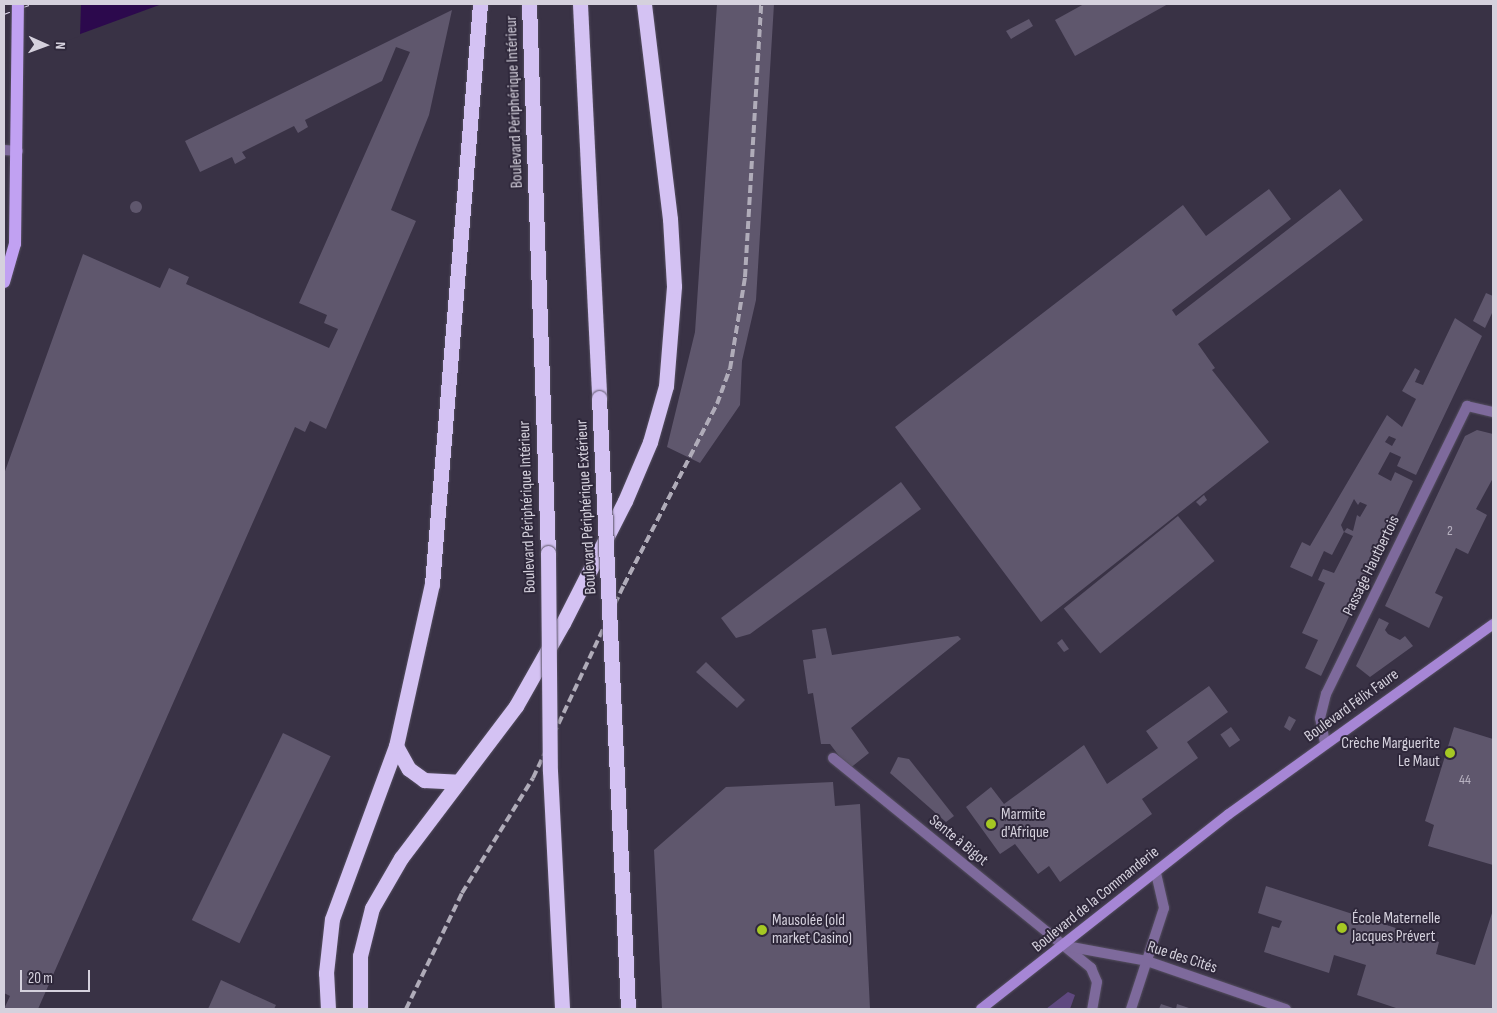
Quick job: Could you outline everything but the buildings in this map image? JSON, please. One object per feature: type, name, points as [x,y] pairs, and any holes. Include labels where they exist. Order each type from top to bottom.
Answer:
[{"type":"highway","name":"Boulevard Périphérique Intérieur","points":[[529,4],[548,553],[550,771],[562,1009]]},
{"type":"highway","name":"Boulevard Périphérique Extérieur","points":[[580,4],[628,1009]]},
{"type":"highway","points":[[360,1009],[360,956],[372,908],[401,858],[516,706],[563,623],[625,501],[650,442],[666,386],[673,276],[644,4]]},
{"type":"highway","points":[[328,1009],[326,973],[332,919],[396,746],[432,584],[479,9]]},
{"type":"highway","points":[[396,746],[409,769],[424,780],[458,782]]},
{"type":"main road","points":[[4,282],[15,244],[18,151],[18,4]]},
{"type":"main road","name":"Boulevard Félix Faure","points":[[1230,814],[1325,743],[1493,624]]},
{"type":"main road","name":"Boulevard de la Commanderie","points":[[981,1009],[1065,946],[1230,814]]},
{"type":"street","points":[[4,150],[18,151]]},
{"type":"street","name":"Passage Hautbertois","points":[[1325,743],[1320,718],[1326,694],[1467,406],[1493,412]]},
{"type":"street","name":"Sente à Bigot","points":[[833,758],[1065,946],[1095,974],[1097,992],[1092,1009]]},
{"type":"street","points":[[1131,1009],[1164,908],[1156,872]]},
{"type":"street","name":"Rue des Cités","points":[[1065,946],[1146,961],[1286,1009]]},
{"type":"shaded area","points":[[4,4],[162,4],[4,62]]},
{"type":"shaded area","points":[[1068,992],[1075,995],[1070,1009],[1046,1009]]},
{"type":"pier","points":[[4,4],[81,4],[80,36],[4,64]]},
{"type":"ferry route","points":[[23,7],[32,4]]},
{"type":"ferry route","points":[[4,14],[12,11]]},
{"type":"railway","points":[[406,1009],[462,893],[533,778],[624,585],[717,404],[730,369],[745,277],[761,4]]},
{"type":"place","name":"Crèche Marguerite Le Maut","points":[[1450,753]]},
{"type":"place","name":"Marmite d'Afrique","points":[[991,824]]},
{"type":"place","name":"École Maternelle Jacques Prévert","points":[[1342,928]]},
{"type":"place","name":"Mausolée (old market Casino)","points":[[762,930]]}]
